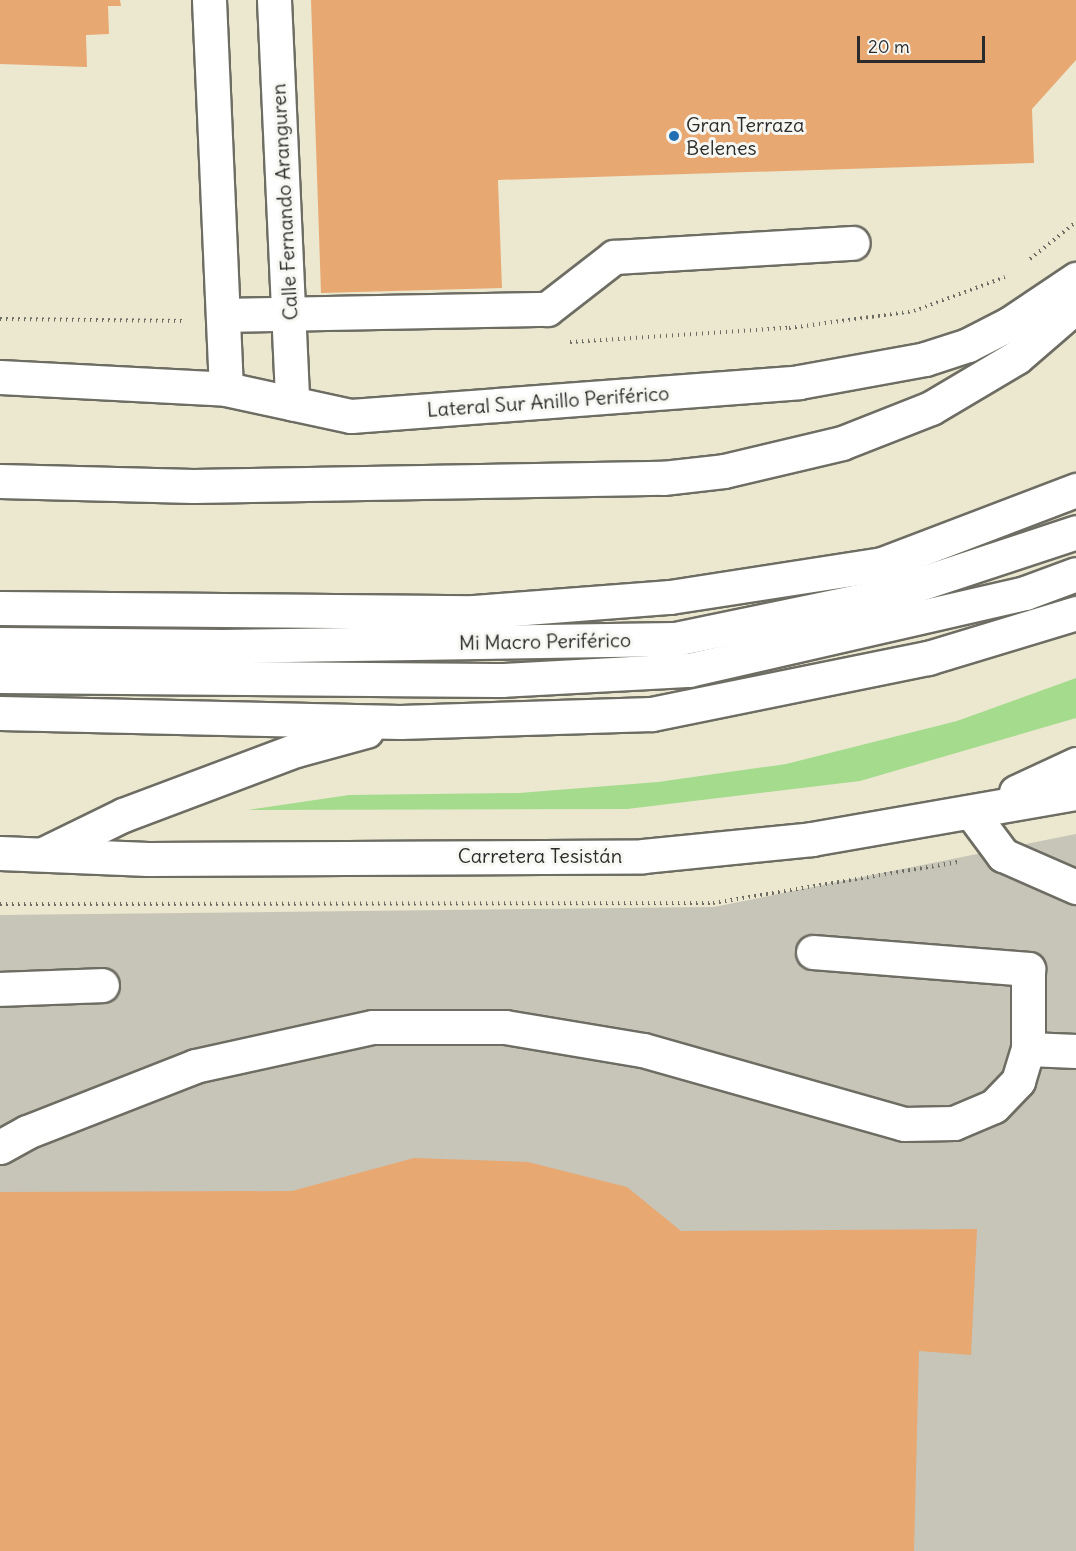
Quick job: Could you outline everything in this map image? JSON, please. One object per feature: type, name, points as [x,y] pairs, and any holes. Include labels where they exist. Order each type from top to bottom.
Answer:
[{"type":"main road","points":[[209,0],[226,389]]},
{"type":"main road","name":"Calle Fernando Aranguren","points":[[274,0],[292,404]]},
{"type":"main road","points":[[224,315],[547,309],[614,257],[853,243]]},
{"type":"main road","name":"Lateral Sur Anillo Periférico","points":[[0,377],[226,389],[351,417],[799,382],[925,359],[968,345],[1009,324],[1076,279]]},
{"type":"main road","points":[[0,481],[193,486],[663,478],[724,471],[842,443],[931,408],[1017,357],[1076,306]]},
{"type":"main road","points":[[0,608],[474,612],[670,597],[882,564],[1076,490]]},
{"type":"main road","name":"Mi Macro Periférico","points":[[0,644],[223,646],[675,639],[883,596],[1076,532]]},
{"type":"main road","name":"Mi Macro Periférico","points":[[0,676],[502,680],[689,670],[1025,593],[1076,574]]},
{"type":"main road","points":[[0,713],[400,722],[652,714],[928,658],[1076,613]]},
{"type":"main road","points":[[43,854],[123,815],[201,785],[296,750],[400,722]]},
{"type":"main road","points":[[1076,764],[971,812],[1003,855],[1076,887]]},
{"type":"main road","name":"Carretera Tesistán","points":[[0,853],[148,859],[643,855],[812,839],[1076,793]]},
{"type":"main road","points":[[0,1147],[27,1132],[195,1066],[373,1027],[505,1027],[643,1050],[904,1124],[954,1123],[994,1106],[1018,1081],[1028,1049],[1028,969],[813,952]]},
{"type":"main road","points":[[0,989],[102,985]]},
{"type":"main road","points":[[1028,1049],[1076,1051]]},
{"type":"shaded area","points":[[1076,834],[1076,1551],[0,1551],[0,915],[714,907]]},
{"type":"green space","points":[[1076,678],[1076,718],[860,781],[627,809],[248,810],[349,795],[519,793],[658,782],[786,764],[957,721]]},
{"type":"building","points":[[0,0],[120,0],[121,6],[108,6],[109,34],[86,35],[87,67],[0,64]]},
{"type":"building","name":"Gran Terraza Belenes","points":[[311,0],[1076,0],[1076,60],[1032,109],[1034,163],[498,180],[502,288],[321,293]]},
{"type":"building","points":[[414,1158],[528,1162],[627,1187],[681,1231],[977,1229],[971,1355],[919,1351],[914,1551],[0,1551],[0,1192],[292,1191]]},
{"type":"place","name":"Gran Terraza Belenes","points":[[674,136]]}]
